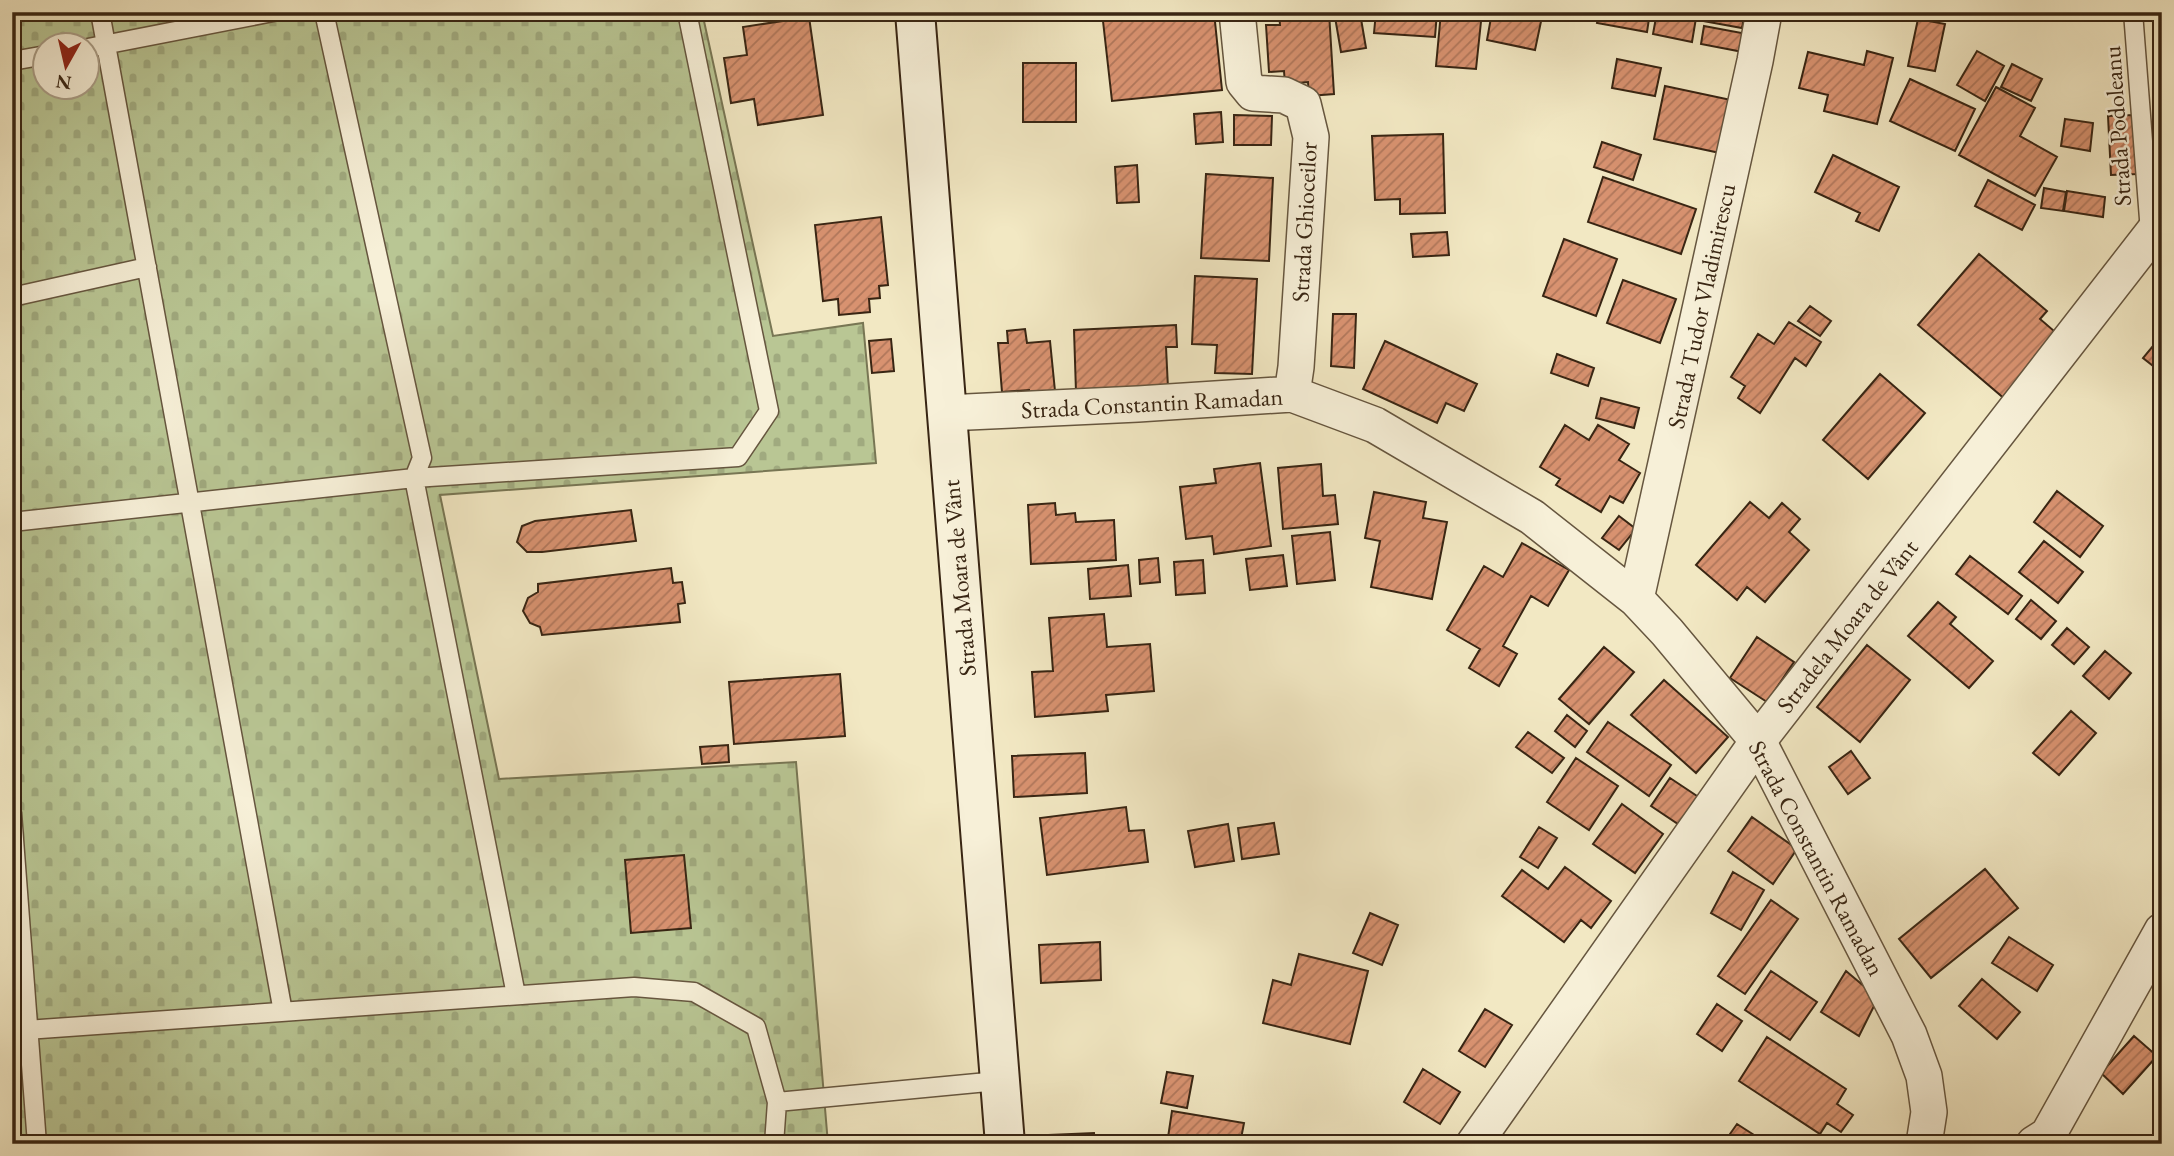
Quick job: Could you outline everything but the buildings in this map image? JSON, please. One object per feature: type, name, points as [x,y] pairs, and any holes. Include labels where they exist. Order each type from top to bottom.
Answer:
[{"type":"main road","name":"Strada Moara de Vânt","points":[[915,12],[1005,1144]]},
{"type":"street","name":"Strada Ghioceilor","points":[[1237,12],[1244,82],[1253,93],[1283,94],[1303,104],[1311,137],[1292,394]]},
{"type":"street","name":"Strada Tudor Vladimirescu","points":[[1636,599],[1764,12]]},
{"type":"street","name":"Stradela Moara de Vânt","points":[[1474,1144],[1758,741],[2156,229]]},
{"type":"street","name":"Strada Constantin Ramadan","points":[[946,413],[1292,394],[1375,425],[1532,517],[1636,599],[1758,741],[1909,1035],[1924,1076],[1930,1112],[1924,1144]]},
{"type":"street","points":[[2034,1144],[2048,1135],[2162,931]]},
{"type":"lane","points":[[100,12],[283,1012]]},
{"type":"lane","points":[[102,46],[273,12]]},
{"type":"lane","points":[[324,12],[422,458],[414,478],[516,995]]},
{"type":"lane","points":[[12,522],[414,478],[738,457],[769,411],[687,12]]},
{"type":"lane","name":"Strada Podoleanu","points":[[2133,12],[2156,229]]},
{"type":"lane","points":[[12,61],[32,57]]},
{"type":"lane","points":[[12,297],[147,267]]},
{"type":"lane","points":[[12,813],[21,1031],[37,1144]]},
{"type":"lane","points":[[21,1031],[634,987],[694,992],[756,1027],[777,1102],[774,1144]]},
{"type":"lane","points":[[777,1102],[998,1081]]},
{"type":"green space","points":[[12,12],[702,12],[773,336],[863,323],[876,463],[440,495],[499,779],[796,762],[828,1144],[12,1144]]}]
